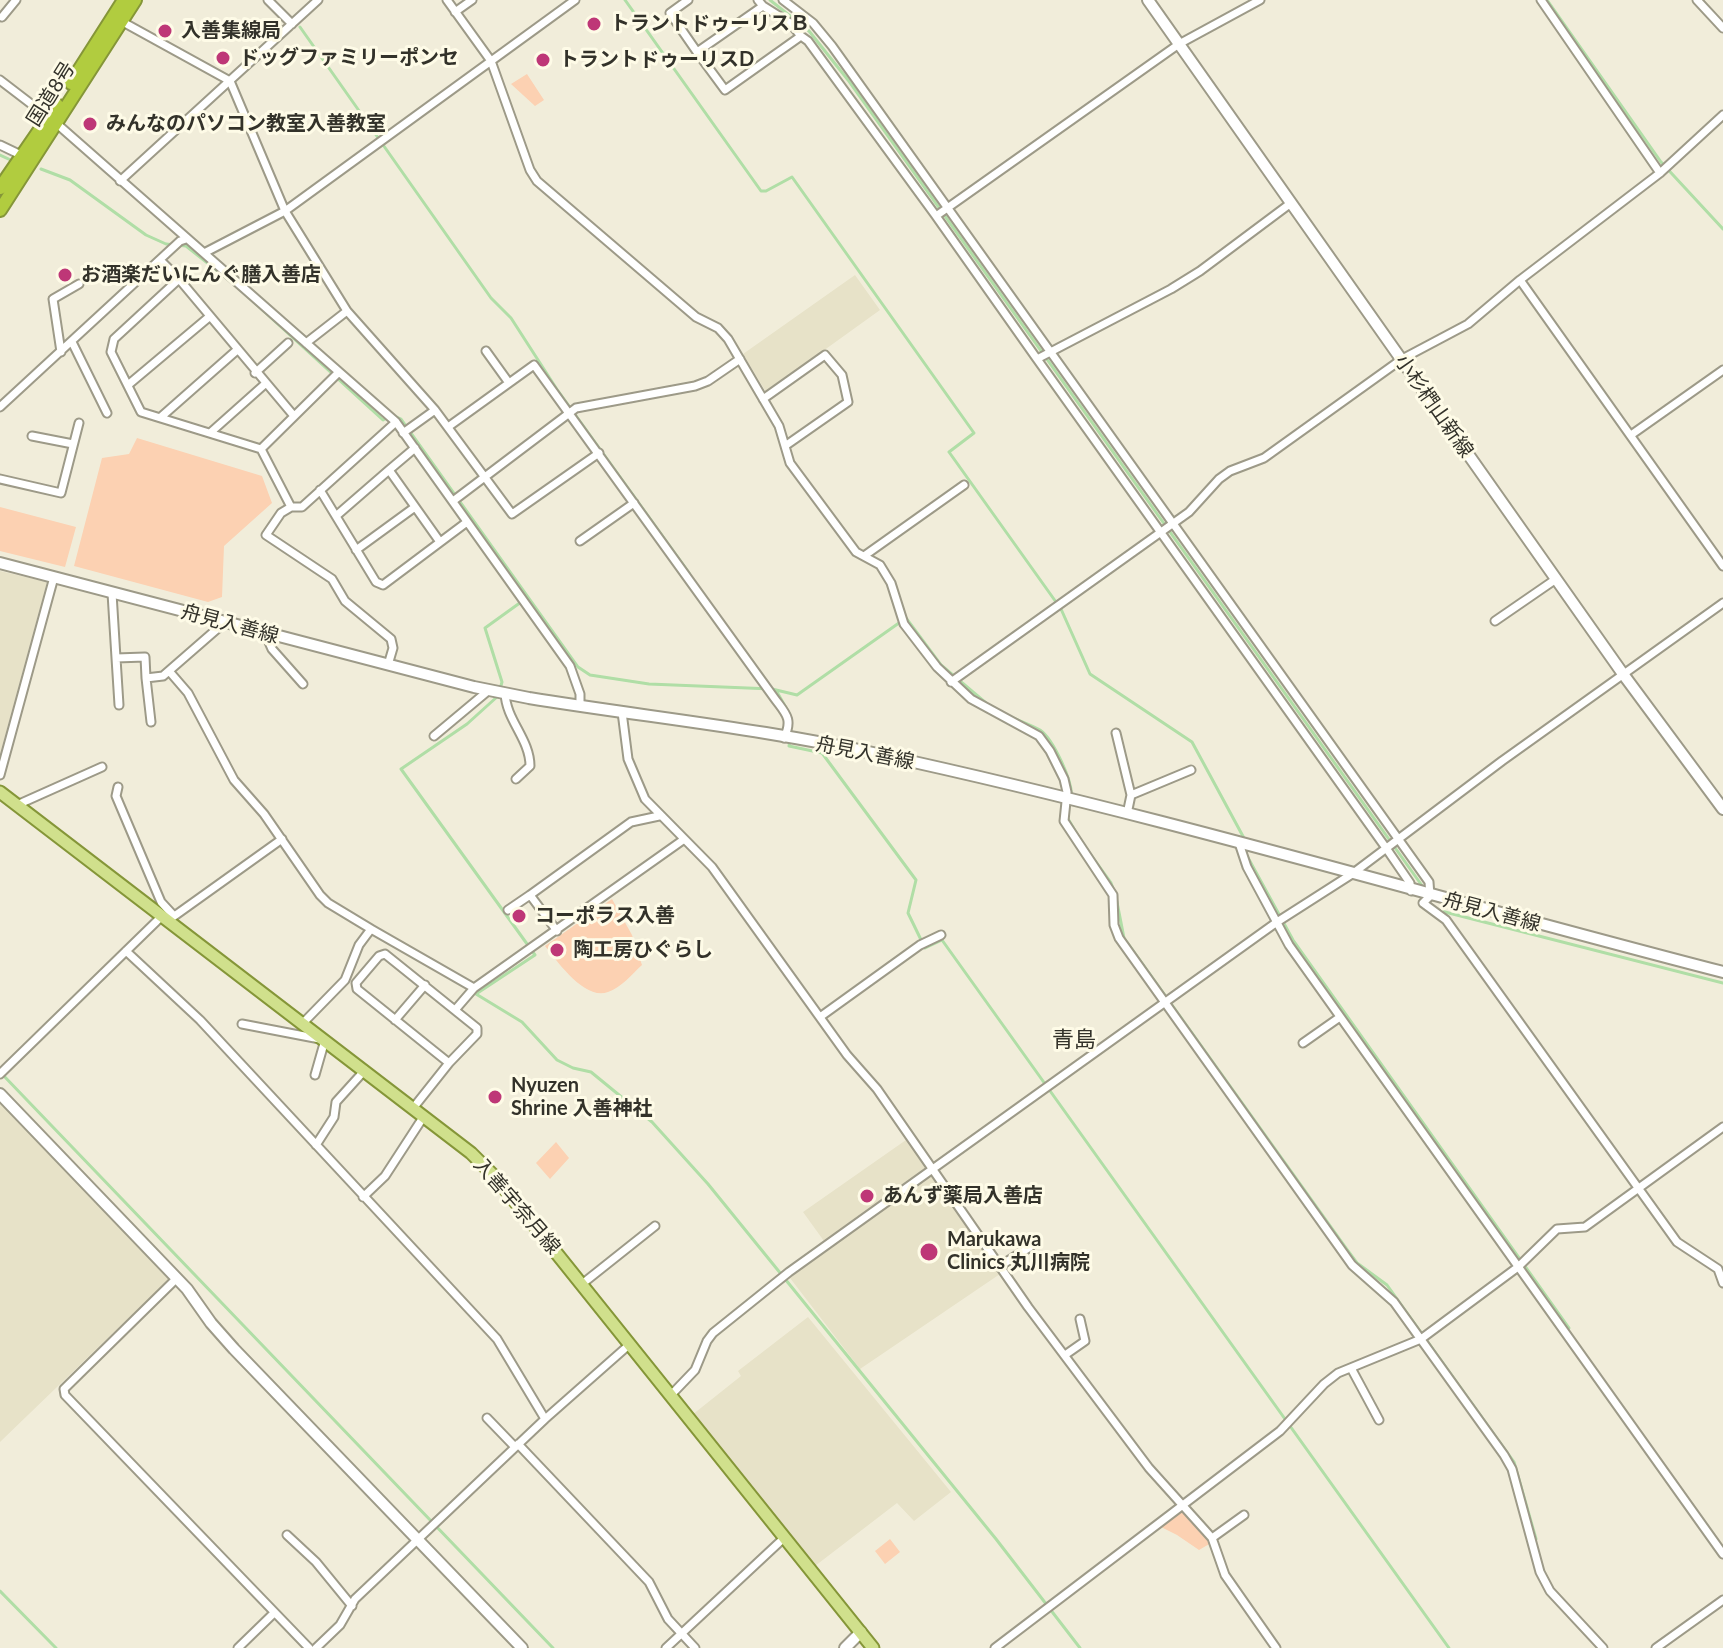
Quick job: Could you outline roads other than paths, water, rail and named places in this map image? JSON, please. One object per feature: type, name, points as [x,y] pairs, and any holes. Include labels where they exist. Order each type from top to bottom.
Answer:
[{"type":"highway","name":"国道8号","points":[[0,210],[124,0]]},
{"type":"highway","name":"国道8号","points":[[0,188],[53,120],[135,0]]},
{"type":"main road","name":"小杉椚山新線","points":[[1148,0],[1623,674],[1723,809]]},
{"type":"main road","name":"舟見入善線","points":[[0,563],[489,690],[877,754],[1127,814],[1723,972]]},
{"type":"main road","name":"入善宇奈月線","points":[[0,792],[471,1153],[497,1179],[873,1648]]},
{"type":"main road","points":[[0,1094],[177,1278],[226,1341],[522,1648]]},
{"type":"main road","points":[[845,1648],[861,1632]]},
{"type":"street","points":[[1,17],[16,0]]},
{"type":"street","points":[[268,0],[292,24]]},
{"type":"street","points":[[120,181],[318,0]]},
{"type":"street","points":[[447,0],[491,61],[530,170],[537,181],[696,317],[718,328],[779,426],[790,463],[856,552],[880,565],[891,583],[904,624],[951,682],[971,699],[1039,736],[1050,751],[1067,792],[1064,821],[1113,895],[1114,925],[1119,938],[1352,1265],[1394,1302],[1512,1469],[1540,1572],[1550,1591],[1603,1648]]},
{"type":"street","points":[[455,12],[472,0]]},
{"type":"street","points":[[204,253],[285,211],[575,0]]},
{"type":"street","points":[[688,0],[670,13],[725,90],[801,36]]},
{"type":"street","points":[[783,0],[813,23],[832,46],[1173,523],[1392,844],[1411,891]]},
{"type":"street","points":[[936,216],[1179,44],[1260,0]]},
{"type":"street","points":[[1541,0],[1660,173]]},
{"type":"street","points":[[1697,0],[1723,28]]},
{"type":"street","points":[[697,52],[760,3],[790,23],[808,41],[1392,844],[1429,882],[1430,896],[1423,903],[1446,920],[1677,1242],[1718,1269],[1723,1283]]},
{"type":"street","points":[[121,21],[230,81],[285,211],[347,311],[435,410],[512,514],[599,453]]},
{"type":"street","points":[[0,80],[53,120],[396,422],[570,666],[580,694],[580,706]]},
{"type":"street","points":[[0,95],[8,86]]},
{"type":"street","points":[[951,682],[1189,512],[1230,471],[1264,458],[1402,359],[1468,324],[1520,280],[1660,173],[1723,115]]},
{"type":"street","points":[[0,145],[32,160]]},
{"type":"street","points":[[1037,359],[1171,289],[1291,203]]},
{"type":"street","points":[[0,407],[180,241],[186,239]]},
{"type":"street","points":[[161,261],[294,416]]},
{"type":"street","points":[[179,279],[114,339],[111,352],[141,412],[261,449],[291,507]]},
{"type":"street","points":[[1520,280],[1723,566]]},
{"type":"street","points":[[61,352],[53,299],[79,284]]},
{"type":"street","points":[[306,343],[347,311]]},
{"type":"street","points":[[128,385],[209,317]]},
{"type":"street","points":[[72,342],[107,413]]},
{"type":"street","points":[[255,373],[288,343]]},
{"type":"street","points":[[161,417],[237,350]]},
{"type":"street","points":[[486,351],[509,383]]},
{"type":"street","points":[[763,399],[825,355],[842,375],[848,402],[785,446]]},
{"type":"street","points":[[453,501],[576,408],[695,386],[708,381],[740,359]]},
{"type":"street","points":[[448,427],[534,365],[787,717],[789,727],[784,738]]},
{"type":"street","points":[[1631,435],[1723,370]]},
{"type":"street","points":[[261,449],[339,372]]},
{"type":"street","points":[[210,433],[265,384]]},
{"type":"street","points":[[403,433],[435,410]]},
{"type":"street","points":[[388,665],[393,648],[391,639],[345,601],[332,579],[266,535],[281,513],[291,507],[302,507],[396,422]]},
{"type":"street","points":[[0,479],[61,493],[79,423]]},
{"type":"street","points":[[32,436],[73,444]]},
{"type":"street","points":[[336,516],[415,448]]},
{"type":"street","points":[[389,470],[440,542]]},
{"type":"street","points":[[864,556],[964,485]]},
{"type":"street","points":[[320,490],[376,582],[383,585],[467,522]]},
{"type":"street","points":[[580,541],[634,503]]},
{"type":"street","points":[[356,550],[415,507]]},
{"type":"street","points":[[0,775],[54,577]]},
{"type":"street","points":[[1495,621],[1556,579]]},
{"type":"street","points":[[112,593],[119,705]]},
{"type":"street","points":[[671,1395],[695,1370],[713,1333],[789,1272],[1277,922],[1352,874],[1723,603]]},
{"type":"street","points":[[146,678],[163,676],[225,622]]},
{"type":"street","points":[[265,633],[272,649],[303,684]]},
{"type":"street","points":[[116,658],[145,657],[151,722]]},
{"type":"street","points":[[169,671],[188,693],[234,780],[328,903],[474,988]]},
{"type":"street","points":[[434,736],[489,690]]},
{"type":"street","points":[[505,693],[506,704],[530,751],[530,766],[516,779]]},
{"type":"street","points":[[622,712],[628,759],[645,799],[712,867],[847,1055],[877,1089],[1000,1266],[1149,1468],[1212,1538],[1225,1575],[1276,1648]]},
{"type":"street","points":[[1116,733],[1131,795],[1127,814]]},
{"type":"street","points":[[17,805],[102,767]]},
{"type":"street","points":[[1131,795],[1191,770]]},
{"type":"street","points":[[118,787],[116,796],[168,918]]},
{"type":"street","points":[[508,910],[631,822],[659,816]]},
{"type":"street","points":[[0,1074],[126,951],[282,839]]},
{"type":"street","points":[[455,1010],[474,988],[683,840]]},
{"type":"street","points":[[1239,843],[1247,867],[1289,945],[1723,1554]]},
{"type":"street","points":[[530,895],[557,931]]},
{"type":"street","points":[[303,1023],[345,980],[359,945],[371,929]]},
{"type":"street","points":[[820,1017],[920,945],[941,935]]},
{"type":"street","points":[[126,951],[200,1020],[497,1339],[545,1419]]},
{"type":"street","points":[[414,1107],[477,1034],[477,1028],[385,954],[379,956],[356,983],[357,989],[449,1063]]},
{"type":"street","points":[[395,1020],[425,985]]},
{"type":"street","points":[[1303,1043],[1340,1017]]},
{"type":"street","points":[[242,1024],[325,1040],[315,1075]]},
{"type":"street","points":[[316,1145],[334,1117],[336,1102],[365,1070]]},
{"type":"street","points":[[363,1197],[385,1176],[424,1116]]},
{"type":"street","points":[[995,1648],[1280,1431],[1338,1373],[1421,1339],[1518,1267],[1557,1229],[1585,1227],[1723,1127]]},
{"type":"street","points":[[582,1284],[655,1226]]},
{"type":"street","points":[[1000,1266],[1030,1247]]},
{"type":"street","points":[[177,1278],[64,1389],[65,1395],[309,1648]]},
{"type":"street","points":[[1065,1355],[1085,1341],[1080,1319]]},
{"type":"street","points":[[316,1648],[340,1625],[355,1599],[545,1419],[630,1344]]},
{"type":"street","points":[[1351,1368],[1379,1420]]},
{"type":"street","points":[[487,1418],[649,1582],[668,1619],[695,1648]]},
{"type":"street","points":[[1212,1538],[1244,1515]]},
{"type":"street","points":[[287,1535],[316,1562],[352,1606]]},
{"type":"street","points":[[666,1648],[785,1537]]},
{"type":"street","points":[[1656,1648],[1723,1600]]},
{"type":"street","points":[[238,1648],[274,1613]]},
{"type":"waterway","points":[[625,0],[761,191],[792,177],[974,433],[949,452],[1061,609],[1090,674],[1192,742],[1245,840]]},
{"type":"waterway","points":[[770,0],[809,31],[848,80],[1423,887]]},
{"type":"waterway","points":[[1547,0],[1661,162],[1723,229]]},
{"type":"waterway","points":[[300,27],[491,298],[511,318],[558,391],[689,573]]},
{"type":"waterway","points":[[0,155],[15,162]]},
{"type":"waterway","points":[[41,169],[70,180],[146,235],[166,244],[186,246],[234,284],[383,420],[392,415],[401,419],[528,597],[485,628],[502,682],[500,689]]},
{"type":"waterway","points":[[528,597],[578,667],[590,675],[649,684],[772,689],[797,695],[906,618],[941,665],[986,703]]},
{"type":"waterway","points":[[742,648],[749,657]]},
{"type":"waterway","points":[[777,692],[789,713]]},
{"type":"waterway","points":[[498,696],[467,724],[401,769],[535,955],[476,994],[522,1022],[557,1060],[591,1072],[652,1122],[708,1184],[996,1539],[1080,1648]]},
{"type":"waterway","points":[[1011,717],[1040,730],[1051,742],[1066,772],[1071,798]]},
{"type":"waterway","points":[[790,740],[789,746],[822,753],[916,880],[908,913],[925,948],[942,940],[1449,1648]]},
{"type":"waterway","points":[[1067,817],[1077,834]]},
{"type":"waterway","points":[[1085,847],[1111,883],[1115,894]]},
{"type":"waterway","points":[[1246,848],[1246,854],[1293,940],[1569,1328]]},
{"type":"waterway","points":[[1117,902],[1124,938],[1357,1263],[1387,1285],[1514,1462],[1536,1539]]},
{"type":"waterway","points":[[1441,911],[1723,983]]},
{"type":"waterway","points":[[2,1074],[553,1648]]},
{"type":"waterway","points":[[0,1591],[56,1648]]},
{"type":"place","name":"トラントドゥーリスＢ","points":[[594,24]]},
{"type":"place","name":"入善集線局","points":[[165,31]]},
{"type":"place","name":"ドッグファミリーポンセ","points":[[223,58]]},
{"type":"place","name":"トラントドゥーリスD","points":[[543,60]]},
{"type":"place","name":"みんなのパソコン教室入善教室","points":[[90,124]]},
{"type":"place","name":"お酒楽だいにんぐ膳入善店","points":[[65,275]]},
{"type":"place","name":"コーポラス入善","points":[[519,916]]},
{"type":"place","name":"陶工房ひぐらし","points":[[557,950]]},
{"type":"place","name":"Nyuzen Shrine 入善神社","points":[[495,1097]]},
{"type":"place","name":"あんず薬局入善店","points":[[867,1196]]},
{"type":"place","name":"Marukawa Clinics 丸川病院","points":[[929,1252]]},
{"type":"district","name":"青島","points":[[1074,1040]]}]
